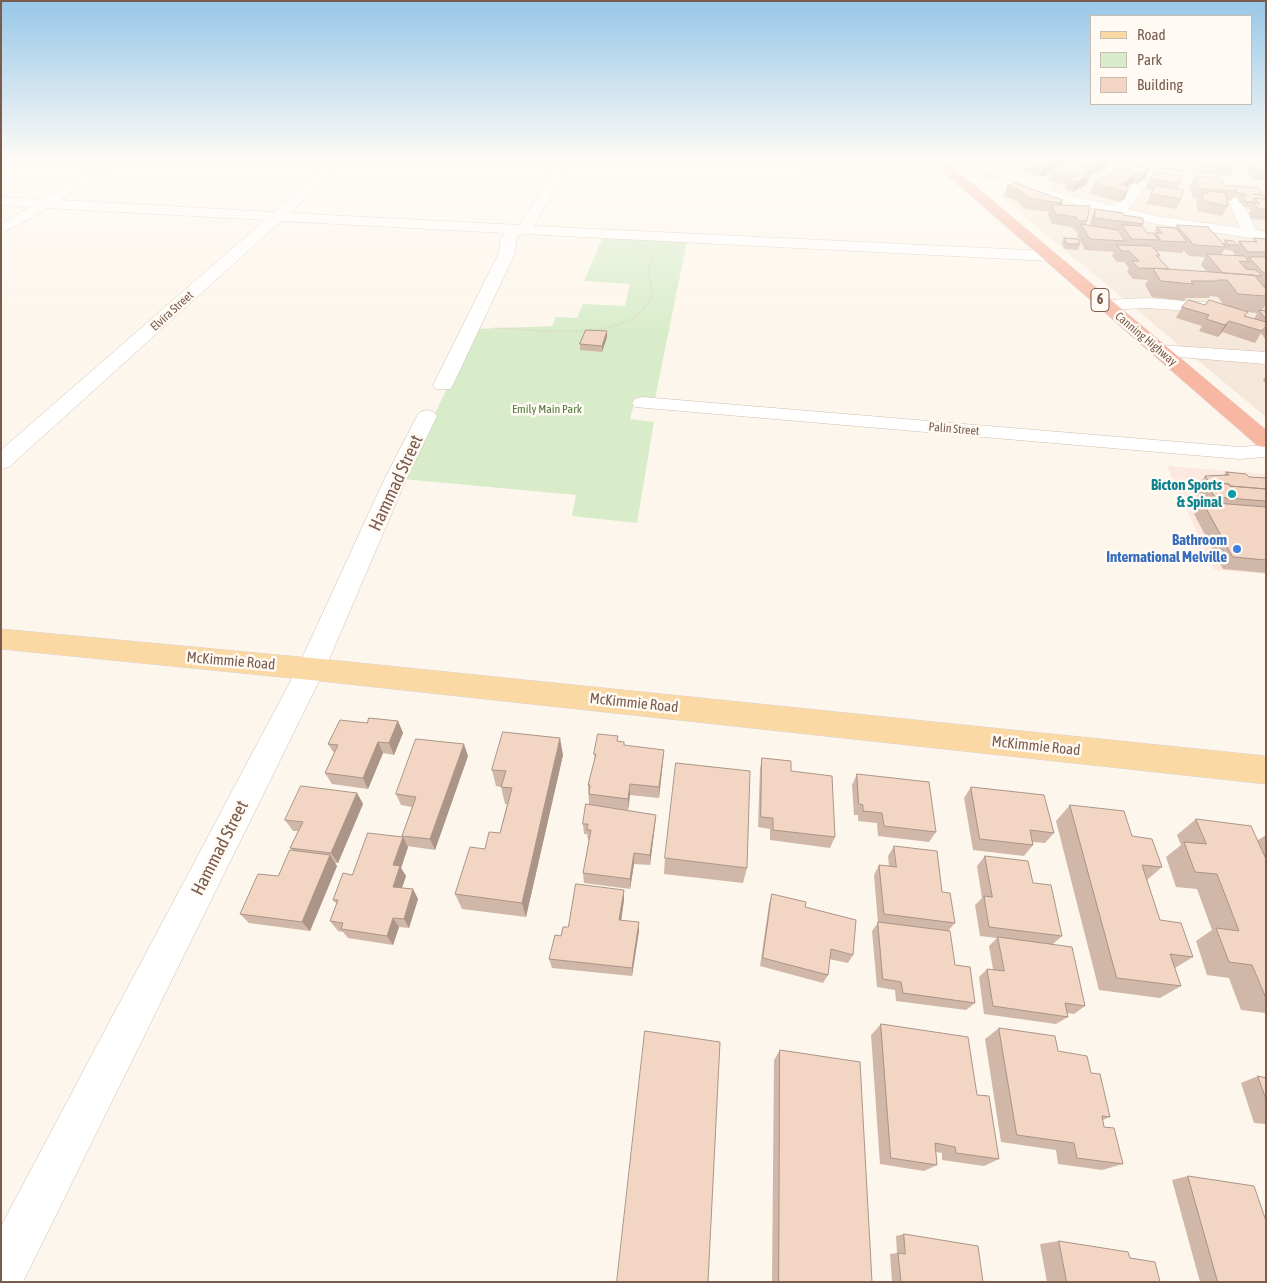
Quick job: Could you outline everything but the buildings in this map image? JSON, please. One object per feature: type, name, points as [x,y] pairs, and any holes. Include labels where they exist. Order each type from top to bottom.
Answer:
[{"type":"highway","name":"Canning Highway","points":[[1005,219],[1266,441]]},
{"type":"main road","name":"McKimmie Road","points":[[1,639],[311,669],[1266,770]]},
{"type":"street","points":[[1,230],[20,219]]},
{"type":"street","name":"Elvira Street","points":[[1,462],[276,219]]},
{"type":"street","points":[[329,219],[1049,256]]},
{"type":"street","points":[[443,385],[507,253],[507,242],[511,233],[524,230],[531,219]]},
{"type":"street","points":[[1150,219],[1174,224],[1266,236]]},
{"type":"street","points":[[1243,219],[1250,234]]},
{"type":"street","points":[[1106,305],[1147,303],[1214,308]]},
{"type":"street","points":[[1160,351],[1266,358]]},
{"type":"street","name":"Palin Street","points":[[642,402],[1229,452],[1266,451]]},
{"type":"street","name":"Hammad Street","points":[[1,1275],[311,669],[396,480],[427,416]]},
{"type":"path","points":[[471,330],[501,328],[524,331],[567,331],[612,327],[632,321],[649,300],[652,291],[648,275],[657,237]]},
{"type":"shaded area","points":[[1027,219],[1266,219],[1266,417]]},
{"type":"shaded area","points":[[1167,466],[1266,474],[1266,574],[1214,570]]},
{"type":"green space","name":"Emily Main Park","points":[[603,237],[687,241],[655,399],[636,397],[630,419],[654,422],[637,523],[572,516],[576,495],[403,479],[476,329],[552,326],[556,317],[577,318],[583,304],[625,306],[630,284],[584,281]]},
{"type":"place","name":"Bicton Sports & Spinal","points":[[1232,494]]},
{"type":"place","name":"Bathroom International Melville","points":[[1237,549]]}]
